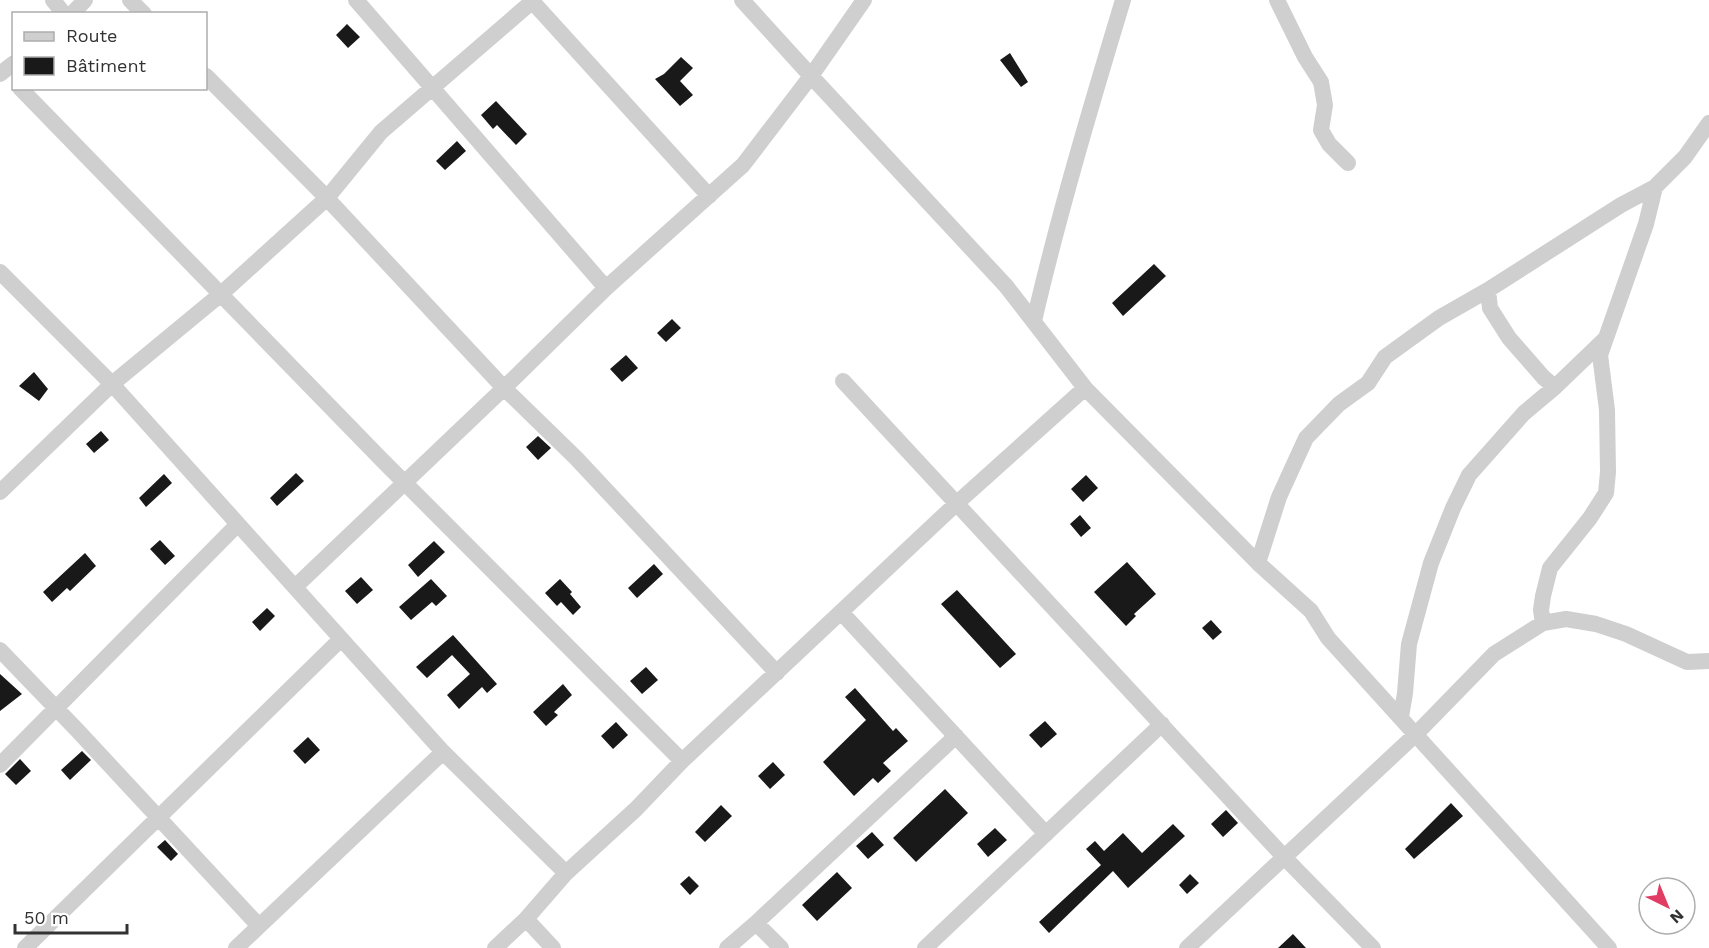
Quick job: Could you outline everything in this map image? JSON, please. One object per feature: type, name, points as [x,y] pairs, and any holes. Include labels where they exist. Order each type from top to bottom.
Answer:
[{"type":"street","points":[[53,0],[62,12]]},
{"type":"street","points":[[74,12],[85,0]]},
{"type":"street","points":[[130,0],[142,12]]},
{"type":"street","points":[[356,0],[606,288]]},
{"type":"street","points":[[742,0],[1006,286],[1085,388],[1258,563],[1311,611],[1328,638],[1609,948]]},
{"type":"street","points":[[295,587],[606,288],[743,165],[811,76],[864,0]]},
{"type":"street","points":[[1034,321],[1052,243],[1097,84],[1124,0]]},
{"type":"street","points":[[1277,0],[1305,57],[1321,82],[1325,105],[1321,130],[1329,144],[1348,163]]},
{"type":"street","points":[[0,492],[112,384],[220,294],[327,198],[381,132],[533,1],[710,196]]},
{"type":"street","points":[[207,77],[327,198],[504,388],[576,458],[777,674]]},
{"type":"street","points":[[22,90],[405,483],[682,761]]},
{"type":"street","points":[[1258,563],[1279,497],[1306,438],[1339,404],[1368,383],[1385,357],[1438,318],[1488,290],[1592,223],[1655,187],[1685,157],[1709,123]]},
{"type":"street","points":[[1543,623],[1543,596],[1551,568],[1590,518],[1606,493],[1607,410],[1600,355],[1646,224],[1655,187]]},
{"type":"street","points":[[0,272],[112,384],[443,752],[566,873]]},
{"type":"street","points":[[1488,290],[1490,308],[1509,338],[1544,378],[1555,387]]},
{"type":"street","points":[[1401,717],[1409,644],[1431,563],[1469,475],[1524,413],[1606,338]]},
{"type":"street","points":[[843,381],[1285,858],[1373,948]]},
{"type":"street","points":[[495,948],[526,919],[566,873],[636,810],[682,761],[777,674],[957,502],[1085,388]]},
{"type":"street","points":[[0,765],[238,524]]},
{"type":"street","points":[[841,612],[1046,834]]},
{"type":"street","points":[[1187,948],[1416,734],[1494,654],[1543,623],[1566,619],[1596,624],[1626,634],[1688,662],[1709,661]]},
{"type":"street","points":[[25,948],[341,639]]},
{"type":"street","points":[[0,650],[258,926]]},
{"type":"street","points":[[925,948],[1162,724]]},
{"type":"street","points":[[727,948],[956,736]]},
{"type":"street","points":[[236,948],[443,752]]},
{"type":"street","points":[[526,919],[553,948]]},
{"type":"street","points":[[756,923],[781,948]]},
{"type":"building","points":[[347,24],[360,37],[348,48],[336,35]]},
{"type":"building","points":[[1010,53],[1028,82],[1021,87],[1000,60]]},
{"type":"building","points":[[681,57],[693,68],[680,81],[693,95],[680,106],[655,79],[664,74]]},
{"type":"building","points":[[496,101],[527,134],[516,145],[497,125],[493,129],[481,115]]},
{"type":"building","points":[[457,141],[466,151],[445,170],[436,161]]},
{"type":"building","points":[[1154,264],[1166,276],[1123,316],[1112,303]]},
{"type":"building","points":[[672,319],[681,328],[666,342],[657,333]]},
{"type":"building","points":[[626,355],[638,368],[622,382],[610,369]]},
{"type":"building","points":[[34,372],[48,389],[39,401],[19,386]]},
{"type":"building","points":[[101,431],[109,440],[94,453],[86,444]]},
{"type":"building","points":[[538,436],[551,448],[538,460],[526,447]]},
{"type":"building","points":[[296,473],[304,481],[277,506],[270,498]]},
{"type":"building","points":[[164,474],[172,483],[146,507],[139,498]]},
{"type":"building","points":[[1086,475],[1098,488],[1083,502],[1071,489]]},
{"type":"building","points":[[1080,515],[1091,528],[1081,537],[1070,524]]},
{"type":"building","points":[[160,540],[175,556],[165,565],[150,549]]},
{"type":"building","points":[[434,541],[445,552],[418,577],[408,565]]},
{"type":"building","points":[[85,553],[96,566],[70,591],[67,588],[52,602],[43,592]]},
{"type":"building","points":[[1127,562],[1156,594],[1134,614],[1136,616],[1126,626],[1094,592]]},
{"type":"building","points":[[654,564],[663,574],[637,598],[628,588]]},
{"type":"building","points":[[361,577],[373,590],[357,604],[345,591]]},
{"type":"building","points":[[431,579],[447,596],[436,606],[432,602],[411,620],[399,607]]},
{"type":"building","points":[[560,579],[572,592],[570,594],[581,607],[573,615],[561,602],[557,606],[545,593]]},
{"type":"building","points":[[957,590],[1016,654],[1000,668],[941,604]]},
{"type":"building","points":[[267,608],[275,616],[260,631],[252,622]]},
{"type":"building","points":[[1211,620],[1222,632],[1213,640],[1202,628]]},
{"type":"building","points":[[453,635],[497,684],[487,693],[482,687],[459,709],[447,695],[470,674],[452,655],[427,678],[416,667]]},
{"type":"building","points":[[646,667],[658,680],[642,694],[630,681]]},
{"type":"building","points":[[0,674],[22,694],[0,711]]},
{"type":"building","points":[[563,684],[572,695],[554,712],[558,715],[546,726],[533,712]]},
{"type":"building","points":[[855,688],[893,731],[896,728],[908,741],[883,763],[891,771],[878,783],[873,778],[854,796],[823,762],[866,720],[845,697]]},
{"type":"building","points":[[1045,721],[1057,734],[1041,748],[1029,735]]},
{"type":"building","points":[[616,722],[628,735],[613,749],[601,736]]},
{"type":"building","points":[[308,737],[320,750],[305,764],[293,751]]},
{"type":"building","points":[[82,751],[91,760],[70,780],[61,770]]},
{"type":"building","points":[[20,759],[31,771],[16,785],[5,774]]},
{"type":"building","points":[[773,762],[785,775],[770,789],[758,776]]},
{"type":"building","points":[[945,789],[968,813],[916,862],[893,838]]},
{"type":"building","points":[[1451,803],[1463,816],[1414,859],[1405,849]]},
{"type":"building","points":[[721,805],[732,816],[705,842],[695,832]]},
{"type":"building","points":[[1226,810],[1238,823],[1223,837],[1211,824]]},
{"type":"building","points":[[1173,824],[1185,836],[1128,888],[1113,871],[1049,933],[1039,922],[1101,865],[1086,849],[1095,841],[1104,851],[1123,833],[1142,853]]},
{"type":"building","points":[[995,828],[1007,840],[988,857],[977,844]]},
{"type":"building","points":[[872,832],[884,845],[868,859],[856,846]]},
{"type":"building","points":[[165,840],[178,854],[171,861],[157,847]]},
{"type":"building","points":[[837,872],[852,888],[817,921],[802,905]]},
{"type":"building","points":[[1190,874],[1199,883],[1187,894],[1179,885]]},
{"type":"building","points":[[689,876],[699,886],[690,895],[680,884]]},
{"type":"building","points":[[1293,934],[1306,948],[1278,948]]}]
